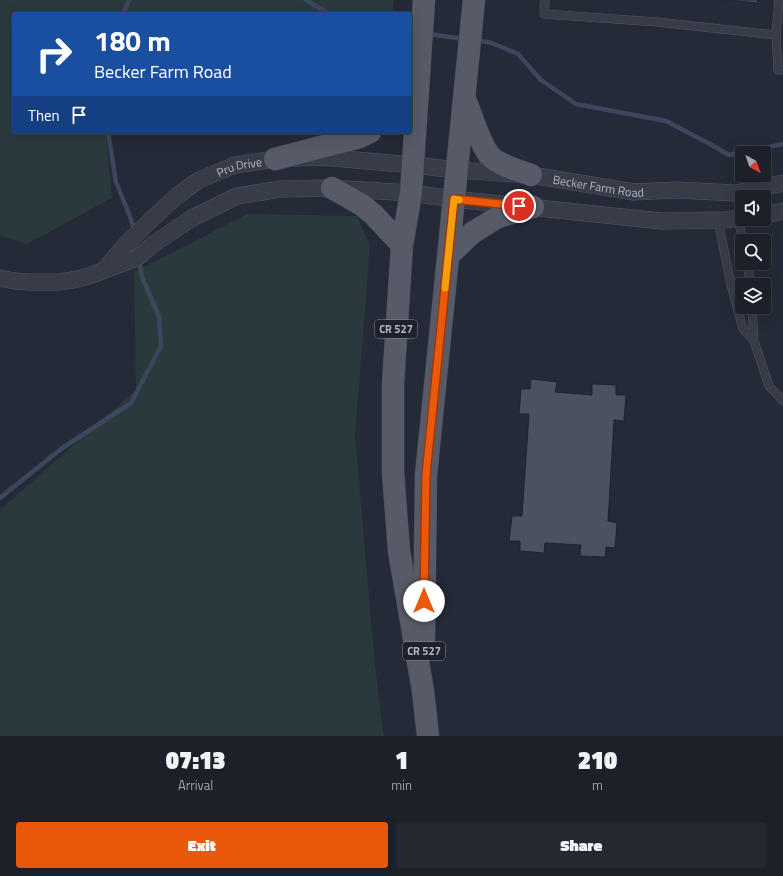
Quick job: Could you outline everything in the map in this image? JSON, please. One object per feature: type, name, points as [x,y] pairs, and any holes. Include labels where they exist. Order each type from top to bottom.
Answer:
[{"type":"main road","name":"CR 527","points":[[424,0],[422,34],[414,88],[411,193],[402,245],[393,384],[393,472],[399,551],[423,691],[428,736]]},
{"type":"main road","name":"CR 527","points":[[423,691],[426,475],[474,0]]},
{"type":"main road","points":[[464,96],[485,149],[491,157],[498,162],[531,175]]},
{"type":"main road","points":[[275,159],[360,137],[366,134]]},
{"type":"main road","points":[[332,188],[362,205],[374,215],[402,245]]},
{"type":"main road","points":[[449,255],[472,233],[498,217],[533,207]]},
{"type":"street","name":"Pru Drive","points":[[103,271],[125,245],[178,195],[199,180],[235,165],[275,159],[321,157],[413,165]]},
{"type":"street","name":"Becker Farm Road","points":[[413,165],[457,170],[531,175],[634,192],[675,190],[736,192],[783,183]]},
{"type":"street","points":[[0,278],[15,281],[58,282],[73,280],[103,271],[137,258],[152,245],[192,218],[237,196],[281,189],[332,188],[411,193],[661,221],[735,219]]},
{"type":"street","points":[[771,214],[783,211]]},
{"type":"lane","points":[[545,0],[544,14],[657,22],[776,35]]},
{"type":"lane","points":[[779,0],[776,35],[778,70],[783,70]]},
{"type":"lane","points":[[718,220],[731,285],[743,329],[754,341]]},
{"type":"lane","points":[[752,314],[754,341],[769,386],[783,400]]},
{"type":"shaded area","points":[[0,0],[394,0],[392,12],[12,12],[12,134],[106,134],[112,198],[27,244],[0,235]]},
{"type":"shaded area","points":[[248,214],[357,216],[370,246],[355,436],[375,665],[384,736],[0,736],[0,510],[136,390],[134,272]]},
{"type":"building","points":[[725,0],[758,0],[757,3]]},
{"type":"building","points":[[531,379],[557,382],[555,392],[592,395],[592,384],[616,385],[616,395],[626,395],[624,421],[614,420],[608,521],[617,523],[615,548],[606,547],[605,557],[580,556],[581,545],[545,543],[544,553],[520,551],[520,541],[509,541],[512,516],[522,516],[529,414],[519,414],[521,389],[530,389]]},
{"type":"waterway","points":[[124,12],[129,0]]},
{"type":"waterway","points":[[306,0],[326,12]]},
{"type":"waterway","points":[[428,34],[464,39]]},
{"type":"waterway","points":[[475,40],[492,43],[518,54],[541,80],[576,104],[666,121],[729,155],[783,144]]},
{"type":"waterway","points":[[108,134],[116,182],[131,219],[134,231]]},
{"type":"waterway","points":[[0,498],[61,449],[131,403],[161,346],[159,317],[142,277],[139,260]]},
{"type":"slow traffic","points":[[445,288],[454,199],[459,200]]},
{"type":"route","points":[[424,601],[426,475],[454,199],[519,206]]}]
